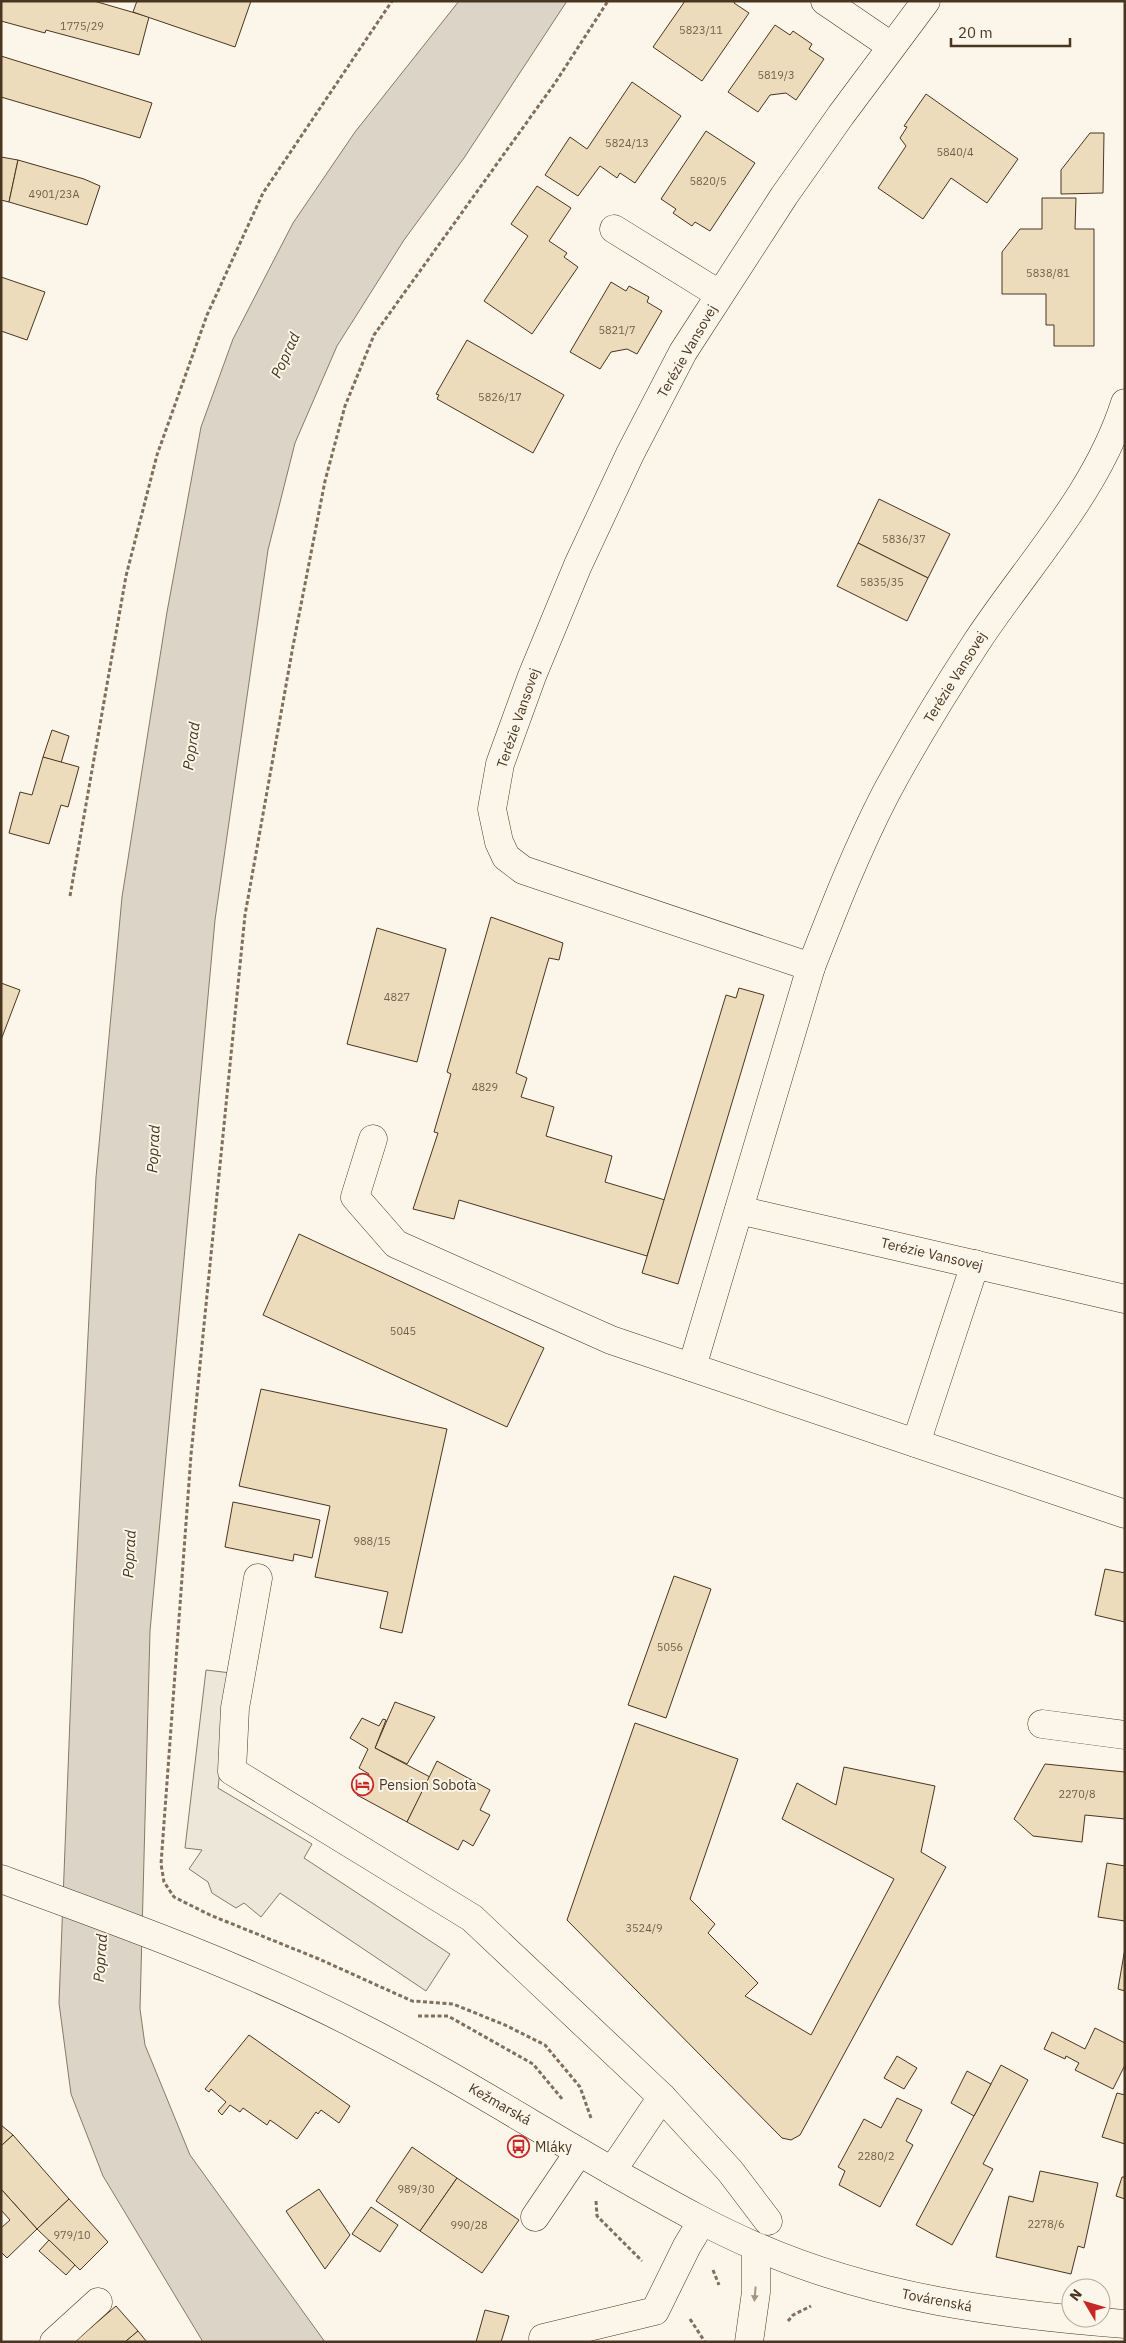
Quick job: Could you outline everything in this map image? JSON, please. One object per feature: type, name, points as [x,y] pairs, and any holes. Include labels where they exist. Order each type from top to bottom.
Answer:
[{"type":"street","points":[[825,1],[891,46]]},
{"type":"street","name":"Terézie Vansovej","points":[[811,966],[523,870],[506,857],[499,842],[492,809],[500,764],[532,676],[578,564],[634,446],[683,352],[784,196],[891,46],[926,1]]},
{"type":"street","name":"Terézie Vansovej","points":[[614,229],[719,294]]},
{"type":"street","name":"Terézie Vansovej","points":[[692,1367],[811,966],[844,882],[886,794],[934,707],[980,638],[1084,493],[1102,460],[1125,403]]},
{"type":"street","points":[[373,1139],[355,1197],[396,1244],[611,1340],[1125,1514]]},
{"type":"street","name":"Terézie Vansovej","points":[[739,1210],[1125,1299]]},
{"type":"street","points":[[916,1443],[975,1264]]},
{"type":"street","points":[[258,1578],[236,1708],[232,1771],[472,1918],[662,2097],[730,2171],[768,2222]]},
{"type":"street","points":[[1042,1724],[1125,1734]]},
{"type":"street","name":"Kežmarská","points":[[6,1881],[179,1944],[358,2026],[433,2066],[579,2152],[702,2221],[756,2247]]},
{"type":"street","points":[[612,2171],[662,2097]]},
{"type":"street","points":[[535,2217],[579,2152]]},
{"type":"street","points":[[543,2338],[654,2311],[702,2221]]},
{"type":"street","points":[[749,2342],[756,2292],[756,2247]]},
{"type":"street","name":"Továrenská","points":[[756,2247],[812,2268],[880,2289],[948,2304],[1053,2318],[1125,2324]]},
{"type":"street","points":[[54,2342],[98,2302]]},
{"type":"path","points":[[70,896],[126,576],[157,455],[207,315],[263,193],[392,1]]},
{"type":"path","points":[[593,2123],[589,2105],[580,2086],[544,2045],[505,2025],[453,2004],[412,2001],[210,1915],[174,1897],[164,1882],[161,1864],[190,1455],[245,915],[291,655],[325,481],[345,406],[374,335],[555,83],[608,1]]},
{"type":"path","points":[[596,2197],[597,2216],[668,2285],[705,2342]]},
{"type":"shaded area","points":[[206,1670],[231,1673],[218,1788],[312,1844],[304,1858],[450,1954],[426,1991],[280,1893],[261,1917],[244,1903],[236,1908],[212,1893],[208,1882],[189,1869],[202,1850],[185,1848]]},
{"type":"water","name":"Poprad","points":[[459,1],[567,1],[464,158],[404,240],[337,346],[295,443],[268,550],[215,920],[150,1631],[140,2009],[145,2045],[190,2155],[325,2342],[203,2342],[103,2176],[71,2094],[59,2003],[74,1615],[96,1177],[122,897],[167,612],[201,427],[233,339],[293,223],[355,132]]},
{"type":"building","points":[[1,1],[94,1],[149,17],[139,55],[46,30],[45,33],[1,21]]},
{"type":"building","points":[[137,1],[251,1],[235,47],[133,12]]},
{"type":"building","points":[[685,1],[735,1],[734,3],[749,13],[702,81],[653,47]]},
{"type":"building","points":[[775,25],[790,35],[793,31],[812,44],[809,49],[824,59],[796,100],[786,93],[770,95],[758,112],[728,92]]},
{"type":"building","points":[[1,56],[152,103],[140,138],[1,97]]},
{"type":"building","points":[[632,82],[681,116],[635,183],[620,173],[617,178],[600,166],[578,196],[545,175],[570,137],[587,149]]},
{"type":"building","points":[[926,94],[1018,159],[987,203],[951,178],[923,219],[878,188],[906,146],[900,138],[907,127],[904,126]]},
{"type":"building","points":[[706,131],[755,163],[710,231],[695,222],[692,226],[673,213],[676,209],[661,199]]},
{"type":"building","points":[[1090,133],[1104,133],[1103,193],[1061,194],[1061,170]]},
{"type":"building","points":[[1,157],[18,160],[9,202],[1,200]]},
{"type":"building","points":[[18,160],[84,179],[100,186],[87,225],[9,202]]},
{"type":"building","points":[[537,186],[571,208],[549,241],[567,253],[564,257],[578,267],[532,334],[484,301],[528,236],[511,224]]},
{"type":"building","points":[[1042,198],[1076,198],[1075,229],[1094,229],[1094,346],[1054,346],[1054,325],[1046,325],[1046,294],[1002,294],[1002,252],[1020,229],[1042,229]]},
{"type":"building","points":[[1,277],[45,292],[27,340],[1,331]]},
{"type":"building","points":[[611,282],[626,291],[629,286],[649,297],[647,302],[662,311],[637,354],[627,349],[611,352],[600,369],[570,352]]},
{"type":"building","points":[[467,340],[564,395],[533,453],[437,399],[439,395],[436,394]]},
{"type":"building","points":[[879,499],[950,534],[928,578],[858,543]]},
{"type":"building","points":[[858,543],[928,578],[907,621],[837,586]]},
{"type":"building","points":[[52,730],[69,736],[61,763],[43,757]]},
{"type":"building","points":[[43,757],[79,767],[68,807],[61,805],[49,844],[9,833],[20,792],[32,795]]},
{"type":"building","points":[[491,917],[563,943],[559,960],[549,958],[516,1073],[527,1078],[521,1097],[554,1107],[546,1136],[612,1156],[605,1182],[665,1200],[647,1256],[459,1200],[454,1219],[413,1209],[438,1133],[434,1132],[451,1074],[447,1072]]},
{"type":"building","points":[[377,928],[446,949],[417,1062],[347,1044]]},
{"type":"building","points":[[1,983],[20,990],[1,1040]]},
{"type":"building","points":[[739,988],[764,995],[678,1284],[642,1273],[726,995],[736,998]]},
{"type":"building","points":[[299,1234],[544,1348],[507,1427],[263,1315]]},
{"type":"building","points":[[261,1389],[447,1429],[402,1633],[380,1628],[388,1592],[315,1577],[330,1506],[239,1486]]},
{"type":"building","points":[[233,1502],[320,1520],[312,1558],[294,1554],[293,1561],[225,1547]]},
{"type":"building","points":[[1105,1569],[1125,1573],[1125,1622],[1095,1615]]},
{"type":"building","points":[[674,1576],[711,1589],[666,1718],[628,1705]]},
{"type":"building","points":[[395,1702],[435,1717],[407,1764],[375,1748]]},
{"type":"building","points":[[362,1718],[379,1726],[383,1719],[386,1720],[375,1748],[430,1777],[407,1822],[357,1795],[369,1774],[359,1768],[368,1749],[350,1738]]},
{"type":"building","points":[[635,1723],[738,1759],[690,1899],[715,1924],[708,1933],[758,1983],[745,1996],[811,2035],[894,1879],[782,1819],[797,1783],[836,1805],[844,1767],[935,1786],[921,1852],[946,1867],[800,2135],[791,2140],[782,2138],[567,1920]]},
{"type":"building","points":[[437,1761],[490,1790],[480,1810],[490,1815],[473,1846],[463,1840],[458,1850],[407,1822]]},
{"type":"building","points":[[1045,1764],[1125,1772],[1125,1819],[1085,1815],[1082,1842],[1033,1836],[1014,1819]]},
{"type":"building","points":[[1107,1863],[1125,1866],[1125,1921],[1098,1917]]},
{"type":"building","points":[[1125,1948],[1125,1991],[1118,1989]]},
{"type":"building","points":[[1095,2028],[1125,2043],[1125,2065],[1113,2089],[1075,2070],[1079,2063],[1066,2056],[1065,2059],[1044,2049],[1052,2032],[1085,2049]]},
{"type":"building","points":[[249,2035],[350,2106],[339,2123],[321,2110],[318,2114],[316,2112],[297,2139],[270,2120],[267,2125],[243,2108],[240,2112],[230,2105],[222,2115],[218,2111],[226,2102],[211,2089],[209,2092],[205,2089]]},
{"type":"building","points":[[897,2056],[917,2068],[904,2089],[884,2078]]},
{"type":"building","points":[[1001,2065],[1028,2080],[983,2164],[993,2169],[952,2245],[916,2225]]},
{"type":"building","points":[[967,2071],[991,2084],[974,2116],[951,2103]]},
{"type":"building","points":[[1117,2093],[1125,2095],[1125,2144],[1102,2137]]},
{"type":"building","points":[[897,2098],[922,2110],[906,2141],[913,2145],[880,2207],[839,2185],[845,2171],[838,2167],[864,2119],[881,2128]]},
{"type":"building","points":[[1,2125],[13,2135],[1,2146]]},
{"type":"building","points":[[13,2135],[69,2199],[37,2229],[1,2189],[1,2146]]},
{"type":"building","points":[[412,2147],[457,2178],[420,2231],[376,2201]]},
{"type":"building","points":[[1040,2171],[1098,2183],[1084,2248],[1078,2246],[1071,2274],[996,2257],[1009,2196],[1033,2202]]},
{"type":"building","points":[[1122,2177],[1125,2177],[1125,2199],[1116,2196]]},
{"type":"building","points":[[457,2178],[519,2220],[482,2273],[420,2231]]},
{"type":"building","points":[[1,2189],[37,2229],[7,2258],[1,2252],[1,2228],[10,2220],[1,2210]]},
{"type":"building","points":[[319,2189],[350,2235],[325,2269],[286,2211]]},
{"type":"building","points":[[69,2199],[108,2242],[80,2270],[37,2229]]},
{"type":"building","points":[[371,2207],[398,2225],[380,2252],[352,2234]]},
{"type":"building","points":[[49,2240],[75,2265],[66,2275],[39,2251]]},
{"type":"building","points":[[116,2306],[138,2331],[125,2342],[74,2342]]},
{"type":"building","points":[[485,2310],[509,2316],[501,2342],[476,2342]]},
{"type":"building","points":[[138,2331],[147,2342],[125,2342]]},
{"type":"place","name":"Pension Sobota","points":[[363,1785]]},
{"type":"place","name":"Mláky","points":[[519,2147]]}]
